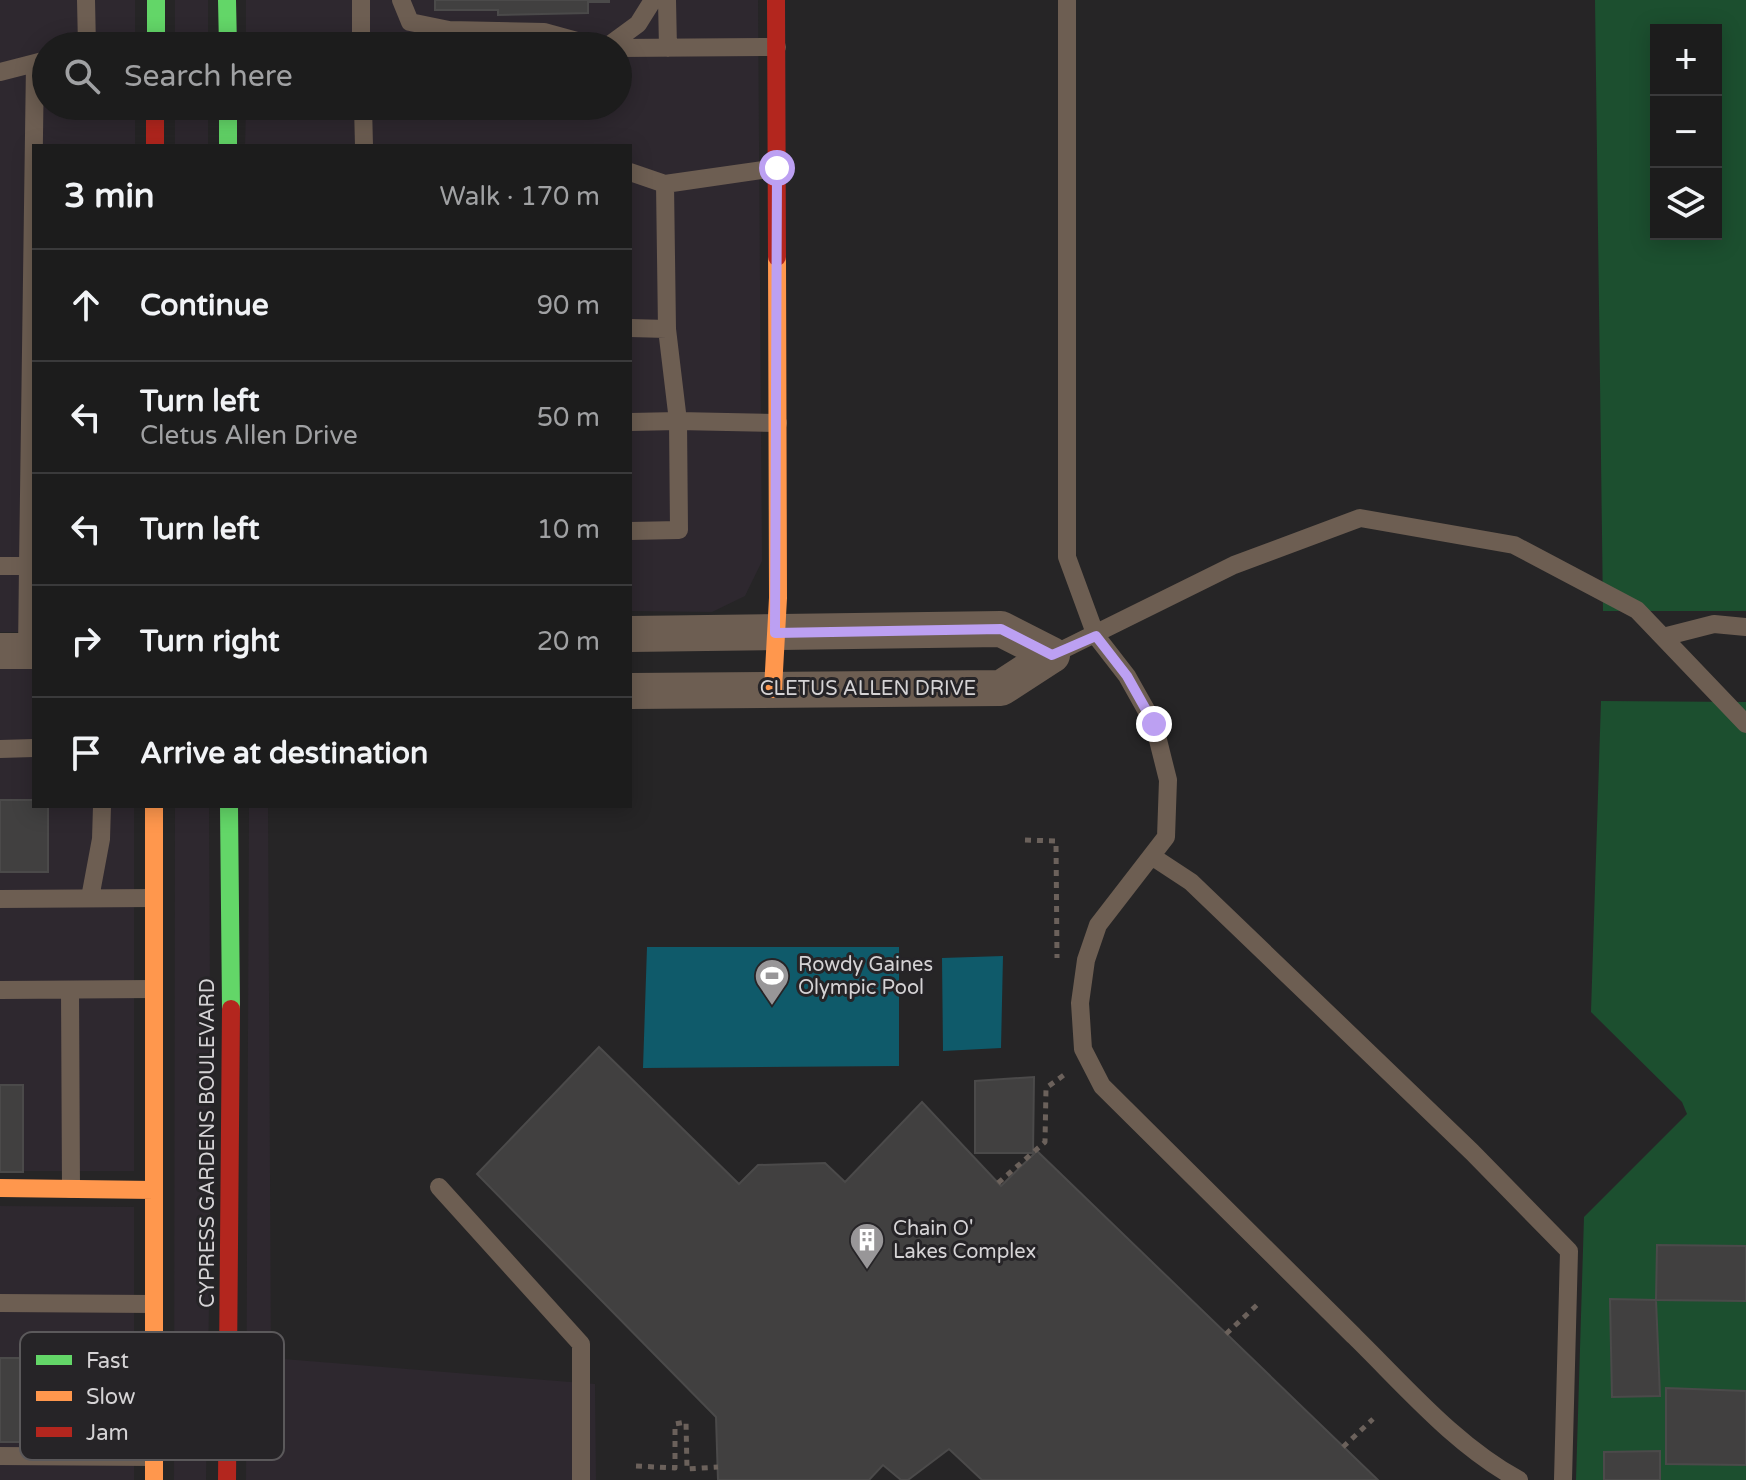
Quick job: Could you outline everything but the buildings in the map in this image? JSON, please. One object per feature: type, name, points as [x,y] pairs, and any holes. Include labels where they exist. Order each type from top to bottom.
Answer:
[{"type":"main road","points":[[156,0],[156,32]]},
{"type":"main road","points":[[227,0],[228,32]]},
{"type":"main road","points":[[773,689],[778,423],[776,0]]},
{"type":"main road","points":[[155,120],[155,144]]},
{"type":"main road","points":[[228,120],[228,144]]},
{"type":"main road","points":[[154,808],[154,1332]]},
{"type":"main road","name":"CYPRESS GARDENS BOULEVARD","points":[[229,808],[232,1190],[230,1332]]},
{"type":"main road","points":[[0,1188],[154,1190]]},
{"type":"main road","name":"CYPRESS GARDENS BOULEVARD","points":[[227,1460],[227,1480]]},
{"type":"street","points":[[632,634],[1001,629],[1052,655]]},
{"type":"street","name":"CLETUS ALLEN DRIVE","points":[[632,691],[1001,688],[1052,655]]},
{"type":"lane","points":[[86,0],[87,32]]},
{"type":"lane","points":[[361,0],[361,32]]},
{"type":"lane","points":[[401,0],[410,22],[449,30],[544,32]]},
{"type":"lane","points":[[627,32],[638,24],[653,0]]},
{"type":"lane","points":[[667,0],[668,48]]},
{"type":"lane","points":[[1067,0],[1067,557],[1096,636],[1127,676],[1154,724],[1168,780],[1166,837],[1153,857],[1118,895],[1098,925],[1086,960],[1080,1003],[1083,1049],[1102,1086],[1453,1433],[1487,1463],[1519,1480]]},
{"type":"lane","points":[[632,48],[777,47]]},
{"type":"lane","points":[[0,72],[32,64]]},
{"type":"lane","points":[[38,144],[39,120]]},
{"type":"lane","points":[[363,120],[364,144]]},
{"type":"lane","points":[[632,173],[665,184],[777,168]]},
{"type":"lane","points":[[632,531],[679,530],[678,421],[667,329],[665,184]]},
{"type":"lane","points":[[632,328],[667,329]]},
{"type":"lane","points":[[20,651],[28,566],[32,398]]},
{"type":"lane","points":[[632,422],[778,423]]},
{"type":"lane","points":[[1052,655],[1096,636],[1234,565],[1360,518],[1514,545],[1637,610],[1746,724]]},
{"type":"lane","points":[[0,566],[28,566]]},
{"type":"lane","points":[[1663,637],[1714,624],[1746,627]]},
{"type":"lane","points":[[0,749],[32,748]]},
{"type":"lane","points":[[90,898],[101,839],[102,808]]},
{"type":"lane","points":[[1153,857],[1191,882],[1472,1152],[1569,1251],[1563,1480]]},
{"type":"lane","points":[[0,899],[154,898]]},
{"type":"lane","points":[[0,990],[154,989]]},
{"type":"lane","points":[[70,990],[71,1189]]},
{"type":"lane","points":[[439,1187],[581,1344],[581,1480]]},
{"type":"lane","points":[[0,1303],[154,1304]]},
{"type":"lane","points":[[0,1456],[20,1456]]},
{"type":"path","points":[[998,1183],[1045,1142],[1046,1088],[1064,1075]]},
{"type":"path","points":[[1226,1334],[1258,1304]]},
{"type":"path","points":[[1343,1447],[1373,1419]]},
{"type":"path","points":[[636,1466],[675,1468],[675,1424],[686,1422],[687,1469],[718,1467]]},
{"type":"shaded area","points":[[0,0],[135,0],[135,32],[32,32],[32,120],[135,120],[135,144],[32,144],[32,632],[0,632]]},
{"type":"shaded area","points":[[175,0],[208,0],[208,32],[175,32]]},
{"type":"shaded area","points":[[246,0],[758,0],[762,561],[745,596],[712,612],[632,611],[632,144],[245,144],[246,120],[632,120],[632,32],[246,32]]},
{"type":"shaded area","points":[[175,120],[208,120],[208,144],[175,144]]},
{"type":"shaded area","points":[[32,667],[32,808],[134,808],[134,1171],[0,1171],[0,668]]},
{"type":"shaded area","points":[[175,808],[209,808],[209,1332],[174,1332]]},
{"type":"shaded area","points":[[249,808],[268,808],[271,1332],[247,1332]]},
{"type":"shaded area","points":[[0,1206],[134,1207],[134,1332],[20,1332],[20,1460],[134,1460],[134,1480],[0,1480]]},
{"type":"shaded area","points":[[284,1359],[595,1384],[596,1480],[246,1480],[246,1460],[284,1460]]},
{"type":"shaded area","points":[[174,1460],[206,1460],[206,1480],[174,1480]]},
{"type":"green space","points":[[1595,0],[1746,0],[1746,611],[1603,611]]},
{"type":"green space","points":[[1601,701],[1746,702],[1746,1480],[1576,1480],[1584,1217],[1687,1114],[1682,1102],[1591,1012]]},
{"type":"water","name":"Rowdy Gaines Olympic Pool","points":[[647,947],[899,947],[899,1066],[643,1068]]},
{"type":"water","points":[[1003,956],[1001,1048],[943,1051],[942,958]]},
{"type":"traffic: fast","points":[[156,0],[156,32]]},
{"type":"traffic: fast","points":[[227,0],[228,32]]},
{"type":"traffic: fast","points":[[228,120],[228,144]]},
{"type":"traffic: fast","points":[[229,808],[231,1009]]},
{"type":"traffic: slow","points":[[773,689],[778,598],[777,257]]},
{"type":"traffic: slow","points":[[154,808],[154,1332]]},
{"type":"traffic: slow","points":[[0,1188],[154,1190]]},
{"type":"traffic: slow","points":[[154,1460],[154,1480]]},
{"type":"traffic: jam","points":[[776,0],[777,257]]},
{"type":"traffic: jam","points":[[155,120],[155,144]]},
{"type":"traffic: jam","points":[[228,1332],[231,1009]]},
{"type":"traffic: jam","points":[[227,1460],[227,1480]]},
{"type":"place","name":"Rowdy Gaines Olympic Pool","points":[[772,1007]]},
{"type":"place","name":"Chain O' Lakes Complex","points":[[867,1271]]},
{"type":"route","points":[[777,168],[778,598],[775,633],[1001,629],[1052,655],[1096,636],[1127,676],[1154,724]]}]
